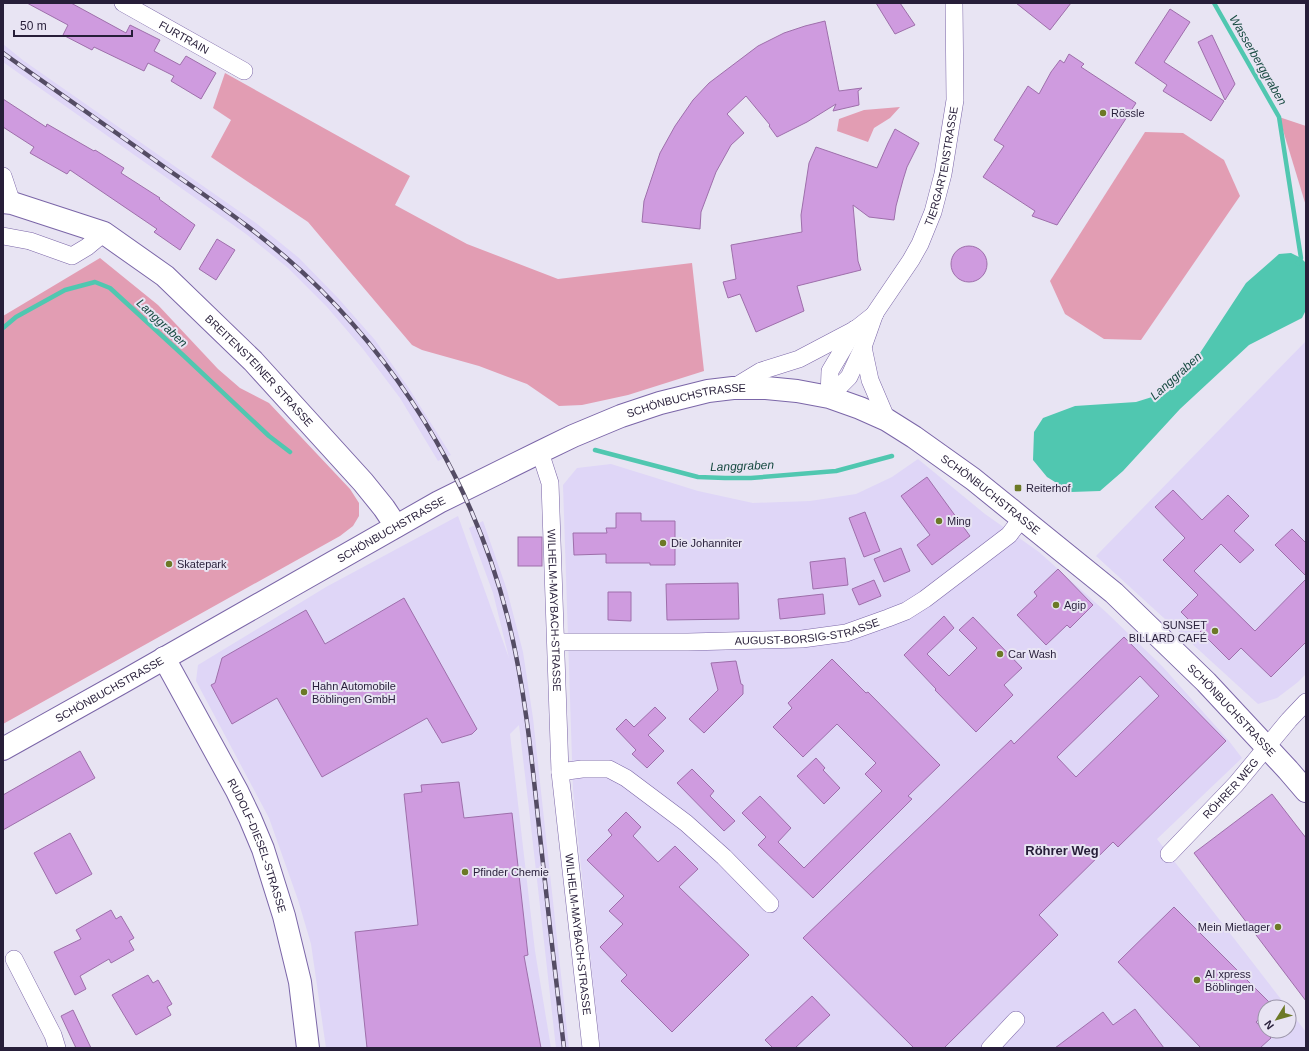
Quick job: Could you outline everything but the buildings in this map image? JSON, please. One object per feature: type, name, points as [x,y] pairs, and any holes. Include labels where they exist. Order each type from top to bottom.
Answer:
[{"type":"street","name":"FURTRAIN","points":[[123,3],[244,71]]},
{"type":"street","name":"TIERGARTENSTRASSE","points":[[829,397],[849,377],[863,347],[875,313],[911,260],[920,244],[933,212],[943,174],[954,100],[954,3]]},
{"type":"street","points":[[3,176],[8,202]]},
{"type":"street","name":"BREITENSTEINER STRASSE","points":[[8,202],[104,233],[165,276],[253,361],[364,482],[396,526]]},
{"type":"street","points":[[3,236],[30,241],[72,256],[87,247],[104,233]]},
{"type":"street","name":"TIERGARTENSTRASSE","points":[[733,388],[761,371],[799,359],[856,329],[875,313]]},
{"type":"street","name":"TIERGARTENSTRASSE","points":[[829,397],[830,371],[856,329]]},
{"type":"street","points":[[863,347],[870,380],[887,420]]},
{"type":"street","name":"SCHÖNBUCHSTRASSE","points":[[3,748],[439,502],[573,436],[614,419],[660,403],[708,391],[733,388],[766,388],[797,391],[829,397],[860,408],[887,420],[945,459],[1022,518],[1114,593],[1206,682],[1306,791]]},
{"type":"street","name":"WILHELM-MAYBACH-STRASSE","points":[[540,452],[550,482],[560,772],[592,1048]]},
{"type":"street","name":"AUGUST-BORSIG-STRASSE","points":[[556,642],[688,642],[802,639],[846,633],[888,618],[925,599],[1009,535],[1022,518]]},
{"type":"street","name":"RUDOLF-DIESEL-STRASSE","points":[[164,658],[237,791],[263,849],[284,916],[300,982],[308,1048]]},
{"type":"street","name":"RÖHRER WEG","points":[[1169,854],[1236,784],[1289,720],[1306,702]]},
{"type":"street","points":[[560,772],[582,769],[609,769],[626,778],[686,823],[724,857],[770,904]]},
{"type":"street","points":[[14,959],[53,1035],[57,1048]]},
{"type":"street","points":[[990,1048],[1016,1020]]},
{"type":"shaded area","points":[[3,44],[24,61],[256,223],[299,258],[338,298],[375,340],[410,390],[451,455],[438,461],[400,398],[363,349],[327,307],[288,268],[246,234],[3,62]]},
{"type":"shaded area","points":[[225,73],[410,176],[395,205],[467,244],[558,279],[692,263],[704,371],[628,395],[582,405],[559,406],[527,384],[479,366],[422,350],[412,345],[308,222],[211,157],[231,120],[213,108]]},
{"type":"shaded area","points":[[900,107],[890,118],[874,128],[868,142],[837,131],[839,119],[864,110]]},
{"type":"shaded area","points":[[1279,117],[1306,126],[1306,206]]},
{"type":"shaded area","points":[[1145,132],[1183,133],[1224,160],[1240,196],[1141,340],[1104,339],[1065,314],[1050,281]]},
{"type":"shaded area","points":[[1291,253],[1301,258],[1306,263],[1306,310],[1302,318],[1249,345],[1180,409],[1123,471],[1100,491],[1071,492],[1047,477],[1033,460],[1034,432],[1043,418],[1075,406],[1136,402],[1168,392],[1194,362],[1246,283],[1279,254]]},
{"type":"shaded area","points":[[100,258],[158,305],[218,369],[240,388],[269,403],[350,489],[359,503],[359,516],[353,526],[340,536],[3,724],[3,316]]},
{"type":"shaded area","points":[[1306,341],[1306,674],[1277,698],[1258,704],[1096,556]]},
{"type":"shaded area","points":[[918,459],[985,514],[1039,552],[1107,613],[1162,666],[1229,741],[1242,758],[1157,839],[1281,999],[1257,999],[1257,1039],[1297,1039],[1297,1020],[1306,1032],[1306,1048],[600,1048],[573,790],[563,485],[577,468],[611,464],[698,491],[753,503],[810,501],[856,494],[892,477]]},
{"type":"shaded area","points":[[458,516],[509,658],[493,593],[469,528],[483,521],[507,590],[523,652],[533,718],[569,1048],[556,1048],[519,725],[510,734],[535,951],[551,1048],[326,1048],[311,944],[298,900],[269,818],[196,681],[198,665],[326,587]]},
{"type":"waterway","name":"Wasserberggraben","points":[[1214,3],[1279,117],[1301,258],[1298,263]]},
{"type":"waterway","name":"Langgraben","points":[[3,328],[16,317],[65,290],[95,282],[110,288],[269,436],[290,452]]},
{"type":"waterway","name":"Langgraben","points":[[595,450],[698,477],[725,478],[751,478],[836,471],[892,456]]},
{"type":"railway","points":[[3,53],[227,211],[266,241],[302,272],[353,324],[383,362],[411,401],[436,442],[459,484],[478,528],[495,573],[514,643],[530,743],[564,1048]]},
{"type":"place","name":"Rössle","points":[[1103,113]]},
{"type":"place","name":"Reiterhof","points":[[1018,488]]},
{"type":"place","name":"Ming","points":[[939,521]]},
{"type":"place","name":"Die Johanniter","points":[[663,543]]},
{"type":"place","name":"Skatepark","points":[[169,564]]},
{"type":"place","name":"Agip","points":[[1056,605]]},
{"type":"place","name":"SUNSET BILLARD CAFÉ","points":[[1215,631]]},
{"type":"place","name":"Car Wash","points":[[1000,654]]},
{"type":"place","name":"Hahn Automobile Böblingen GmbH","points":[[304,692]]},
{"type":"place","name":"Pfinder Chemie","points":[[465,872]]},
{"type":"place","name":"Mein Mietlager","points":[[1278,927]]},
{"type":"place","name":"AI xpress Böblingen","points":[[1197,980]]},
{"type":"district","name":"Röhrer Weg","points":[[1062,850]]}]
